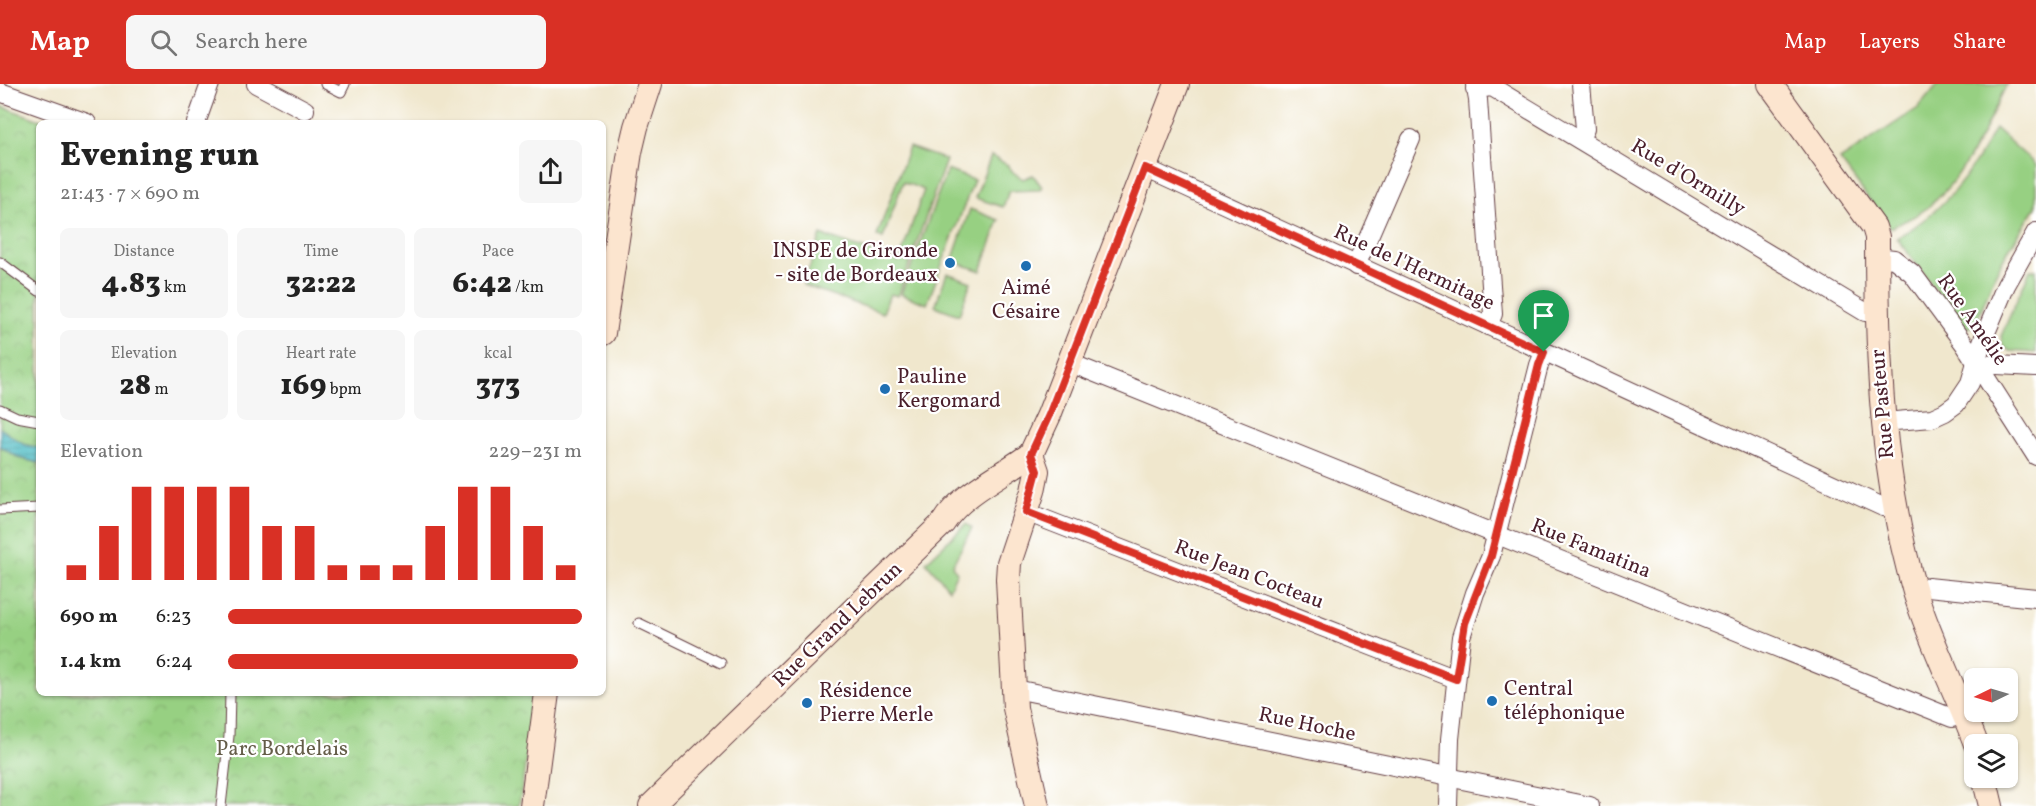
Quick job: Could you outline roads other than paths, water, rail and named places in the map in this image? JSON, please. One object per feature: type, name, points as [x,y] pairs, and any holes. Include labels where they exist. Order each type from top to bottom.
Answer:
[{"type":"main road","points":[[606,299],[630,152],[638,118],[650,84]]},
{"type":"main road","points":[[1036,806],[1015,708],[1008,579],[1010,564],[1037,471],[1031,454],[1049,415],[1177,84]]},
{"type":"main road","name":"Rue Pasteur","points":[[1770,84],[1874,227],[1877,237],[1877,312],[1883,422],[1895,507],[1915,591],[1964,713]]},
{"type":"main road","name":"Rue Grand Lebrun","points":[[651,806],[936,530],[950,512],[994,478],[1031,454]]},
{"type":"main road","points":[[532,806],[547,696]]},
{"type":"main road","points":[[1987,788],[1991,806]]},
{"type":"street","points":[[197,120],[210,84]]},
{"type":"street","points":[[256,84],[305,110]]},
{"type":"street","points":[[1579,139],[1585,129],[1581,84]]},
{"type":"street","points":[[1475,86],[1478,100],[1493,314],[1488,326]]},
{"type":"street","name":"Rue d'Ormilly","points":[[1475,86],[1491,87],[1865,312],[1877,312]]},
{"type":"street","points":[[0,92],[79,120]]},
{"type":"street","points":[[1356,266],[1411,139]]},
{"type":"street","name":"Rue de l'Hermitage","points":[[1145,168],[1883,507],[1895,507]]},
{"type":"street","points":[[1883,422],[1932,418],[1956,404],[1970,383],[1982,342],[2006,285],[2036,232]]},
{"type":"street","name":"Rue Amélie","points":[[1877,257],[1894,259],[1912,273],[1965,345],[2036,456]]},
{"type":"street","points":[[1448,806],[1450,739],[1465,623],[1491,556],[1544,352]]},
{"type":"street","name":"Rue Famatina","points":[[1068,363],[1952,718],[1964,713]]},
{"type":"street","points":[[1977,364],[2036,367]]},
{"type":"street","name":"Rue Jean Cocteau","points":[[1026,512],[1456,679]]},
{"type":"street","points":[[1915,591],[1928,587],[2036,598]]},
{"type":"street","name":"Rue Hoche","points":[[1014,691],[1025,691],[1590,806]]},
{"type":"lane","points":[[325,84],[341,92],[345,84]]},
{"type":"lane","points":[[0,262],[36,289]]},
{"type":"lane","points":[[0,410],[17,417],[36,420]]},
{"type":"lane","points":[[0,510],[36,508]]},
{"type":"lane","points":[[639,623],[721,663]]},
{"type":"lane","points":[[221,806],[229,736],[230,696]]},
{"type":"water","points":[[0,428],[23,444],[36,447],[36,462],[19,458],[0,446]]},
{"type":"place","name":"INSPE de Gironde - site de Bordeaux","points":[[950,263]]},
{"type":"place","name":"Aimé Césaire","points":[[1026,266]]},
{"type":"place","name":"Pauline Kergomard","points":[[885,389]]},
{"type":"place","name":"Central téléphonique","points":[[1492,701]]},
{"type":"place","name":"Résidence Pierre Merle","points":[[807,703]]},
{"type":"park label","name":"Parc Bordelais","points":[[282,749]]}]
